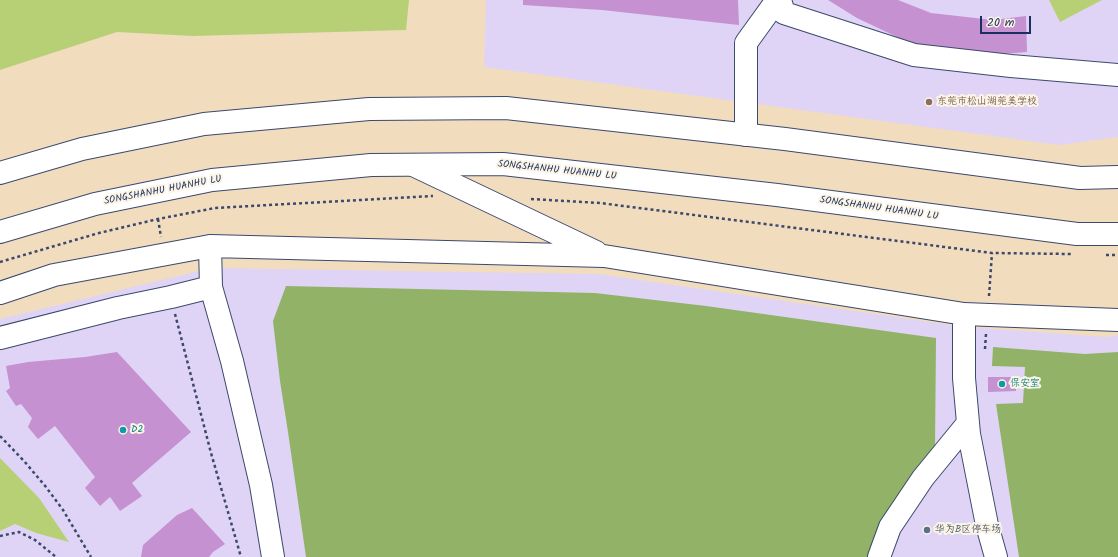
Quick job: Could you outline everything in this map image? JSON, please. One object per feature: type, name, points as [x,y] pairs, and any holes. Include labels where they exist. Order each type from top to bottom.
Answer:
[{"type":"street","points":[[746,135],[746,43],[778,0],[784,13],[914,55],[1011,66],[1118,75]]},
{"type":"street","points":[[0,173],[82,149],[204,124],[368,108],[506,108],[746,135],[1080,178],[1118,177]]},
{"type":"street","points":[[0,162],[32,163]]},
{"type":"street","name":"SONGSHANHU HUANHU LU","points":[[0,232],[95,204],[212,180],[371,165],[503,164],[777,195],[1077,234],[1118,234]]},
{"type":"street","points":[[413,165],[604,256]]},
{"type":"street","points":[[210,246],[211,287],[232,361],[261,485],[273,557]]},
{"type":"street","points":[[0,293],[54,275],[210,246],[604,256],[964,314],[1118,320]]},
{"type":"street","points":[[0,338],[118,308],[211,287]]},
{"type":"street","points":[[964,314],[964,378],[969,434],[987,525],[996,557]]},
{"type":"street","points":[[879,557],[890,527],[919,484],[968,423]]},
{"type":"path","points":[[985,350],[992,253]]},
{"type":"path","points":[[171,297],[210,453],[241,557]]},
{"type":"path","points":[[0,436],[46,487],[63,510],[91,557]]},
{"type":"path","points":[[0,536],[19,532],[27,535],[36,540],[56,557]]},
{"type":"shaded area","name":"东莞市松山湖莞美学校","points":[[486,0],[1118,0],[1118,137],[1059,145],[484,67]]},
{"type":"shaded area","points":[[211,268],[598,274],[964,327],[1108,337],[1118,335],[1118,557],[0,557],[0,319]]},
{"type":"green space","points":[[0,0],[409,0],[406,30],[193,36],[117,32],[0,70]]},
{"type":"green space","points":[[1049,0],[1102,0],[1060,22]]},
{"type":"green space","points":[[286,286],[595,293],[706,306],[936,338],[935,448],[868,557],[306,557],[280,381],[273,321]]},
{"type":"green space","points":[[993,347],[1085,354],[1118,352],[1118,557],[1019,557],[996,404],[1023,403],[1025,367],[992,366]]},
{"type":"green space","points":[[0,458],[39,498],[69,542],[36,533],[15,524],[0,531]]},
{"type":"building","points":[[523,0],[738,0],[739,25],[602,10],[523,5]]},
{"type":"building","points":[[828,0],[898,0],[931,13],[993,20],[1026,16],[1027,52],[989,55],[916,46],[857,18]]},
{"type":"building","name":"D2","points":[[117,352],[191,432],[132,483],[142,496],[120,511],[110,497],[100,506],[85,488],[95,477],[55,426],[38,439],[28,427],[32,418],[21,404],[16,406],[6,391],[10,388],[6,366],[28,362],[85,357]]},
{"type":"building","name":"保安室","points":[[988,377],[1016,377],[1016,391],[988,392]]},
{"type":"building","points":[[192,508],[225,544],[213,552],[209,557],[141,557],[143,545],[177,515]]},
{"type":"place","name":"东莞市松山湖莞美学校","points":[[929,102]]},
{"type":"place","name":"保安室","points":[[1002,384]]},
{"type":"place","name":"D2","points":[[123,430]]},
{"type":"place","name":"华为B区停车场","points":[[927,530]]}]
